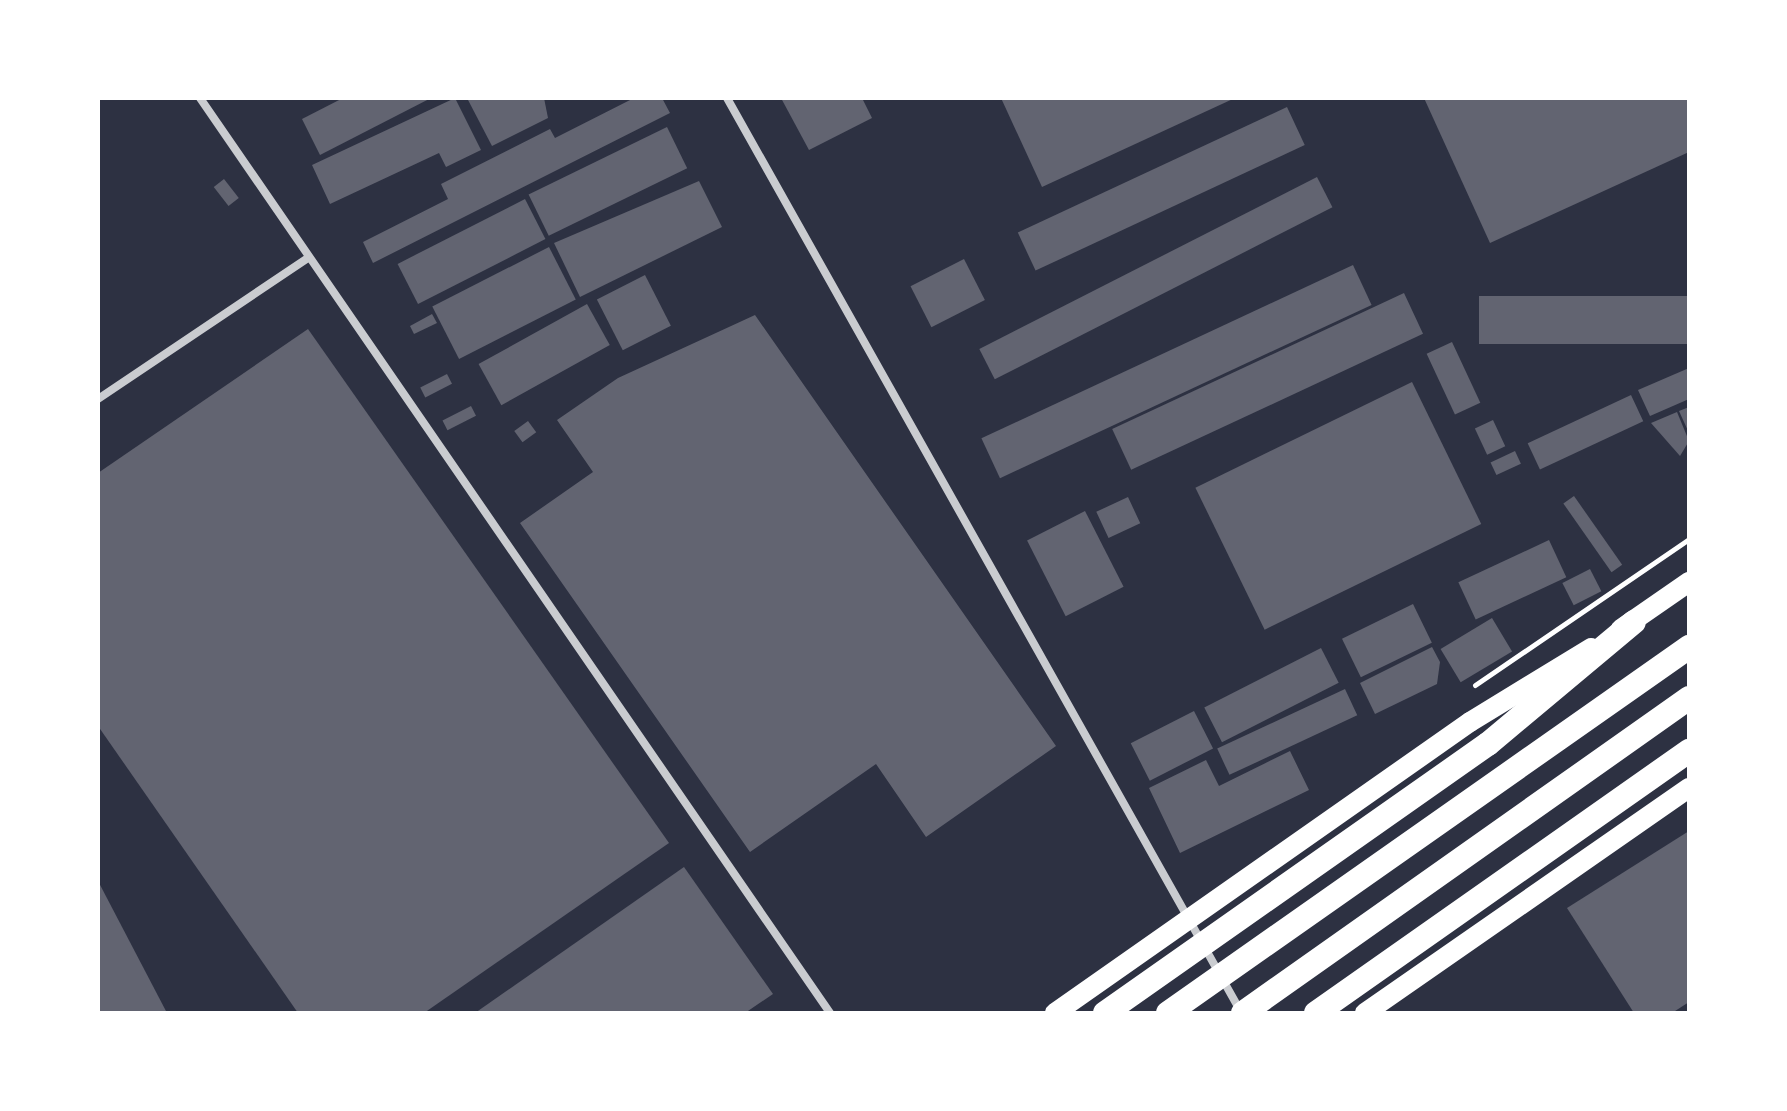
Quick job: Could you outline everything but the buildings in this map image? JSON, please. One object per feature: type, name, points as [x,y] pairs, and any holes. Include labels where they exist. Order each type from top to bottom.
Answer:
[{"type":"highway","points":[[1105,1013],[1488,744],[1634,622]]},
{"type":"highway","points":[[1168,1013],[1689,647]]},
{"type":"highway","points":[[1242,1013],[1689,698]]},
{"type":"highway","points":[[1316,1013],[1689,751]]},
{"type":"main road","points":[[1055,1013],[1470,722],[1634,622],[1689,582]]},
{"type":"main road","points":[[1365,1013],[1689,788]]},
{"type":"street","points":[[200,98],[830,1013]]},
{"type":"street","points":[[727,98],[1242,1013]]},
{"type":"street","points":[[98,399],[309,257]]}]
